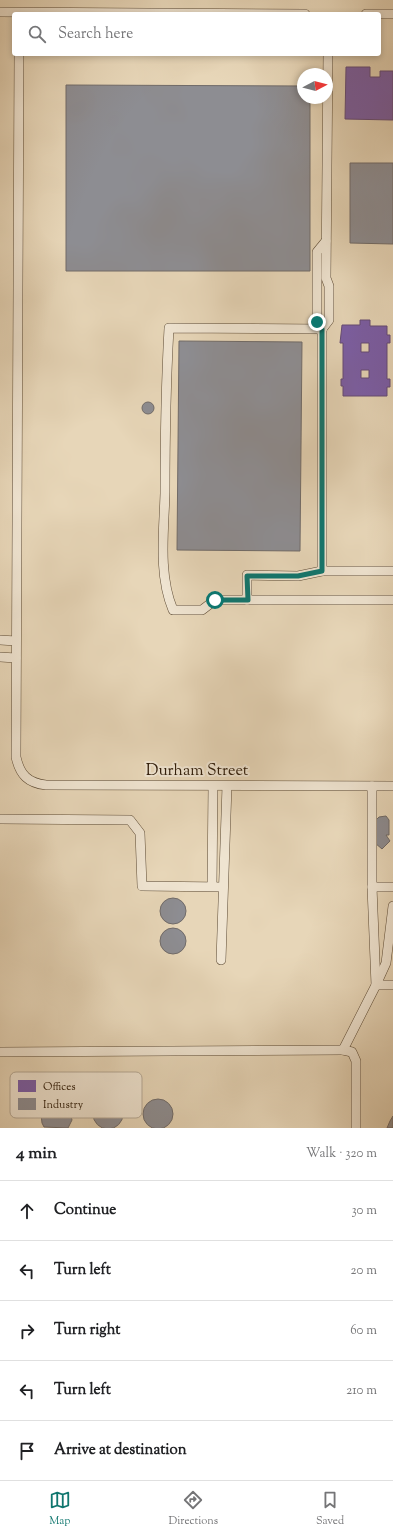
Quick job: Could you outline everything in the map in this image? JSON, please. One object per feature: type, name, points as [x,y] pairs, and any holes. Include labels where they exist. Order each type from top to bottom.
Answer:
[{"type":"street","points":[[0,12],[12,13]]},
{"type":"street","points":[[381,14],[393,14]]},
{"type":"street","points":[[0,658],[16,658],[19,56]]},
{"type":"street","points":[[322,329],[329,320],[329,286],[326,278],[328,56]]},
{"type":"street","points":[[322,571],[322,329],[317,322],[317,252],[326,241]]},
{"type":"street","points":[[322,329],[169,328],[166,380],[164,556],[167,597],[173,610],[202,610],[215,600],[393,600]]},
{"type":"street","points":[[248,600],[247,576],[298,576],[322,571],[393,571]]},
{"type":"street","points":[[0,640],[16,641]]},
{"type":"street","name":"Durham Street","points":[[16,658],[16,757],[19,768],[25,778],[35,784],[393,786]]},
{"type":"street","points":[[212,886],[214,786]]},
{"type":"street","points":[[221,960],[227,786]]},
{"type":"street","points":[[372,786],[372,887],[376,985]]},
{"type":"street","points":[[0,819],[130,820],[140,833],[142,886],[223,887]]},
{"type":"street","points":[[372,887],[393,887]]},
{"type":"street","points":[[343,1050],[386,963],[393,906]]},
{"type":"street","points":[[376,985],[393,985]]},
{"type":"street","points":[[0,1052],[343,1050],[352,1052],[356,1061],[356,1128]]},
{"type":"building: Offices","points":[[346,67],[370,67],[370,77],[380,77],[380,71],[393,71],[393,120],[345,119]]},
{"type":"building: Offices","points":[[360,320],[370,320],[370,326],[387,326],[387,335],[390,335],[390,343],[387,343],[387,379],[390,379],[390,387],[387,387],[387,396],[343,396],[341,379],[343,379],[343,343],[340,343],[342,325],[360,325]],"holes":[[[361,343],[369,343],[369,352],[361,352]],[[361,370],[369,370],[369,378],[361,378]]]},
{"type":"building: Industry","points":[[66,85],[297,86],[297,104],[310,104],[310,271],[66,271]]},
{"type":"building: Industry","points":[[350,163],[393,163],[393,244],[350,243]]},
{"type":"building: Industry","points":[[179,341],[302,342],[300,551],[177,550]]},
{"type":"building: Industry","points":[[148,402],[152,404],[154,408],[152,412],[148,414],[144,412],[142,408],[144,404]]},
{"type":"building: Industry","points":[[386,816],[389,820],[389,835],[386,835],[390,841],[382,849],[375,843],[375,821],[379,817]]},
{"type":"building: Industry","points":[[173,898],[182,902],[186,911],[182,920],[173,924],[164,920],[160,911],[164,902]]},
{"type":"building: Industry","points":[[173,928],[182,932],[186,941],[182,950],[173,954],[164,950],[160,941],[164,932]]},
{"type":"building: Industry","points":[[152,1100],[164,1100],[169,1103],[172,1108],[172,1120],[169,1125],[164,1128],[152,1128],[147,1125],[144,1120],[144,1108],[147,1103]]},
{"type":"building: Industry","points":[[393,1116],[393,1128],[387,1128],[390,1121]]},
{"type":"building: Industry","points":[[41,1118],[72,1118],[72,1120],[68,1128],[44,1127]]},
{"type":"building: Industry","points":[[94,1118],[122,1118],[119,1125],[114,1128],[102,1128],[97,1125]]},
{"type":"route","points":[[215,600],[248,600],[247,576],[298,576],[322,571],[322,329],[317,322]]}]
